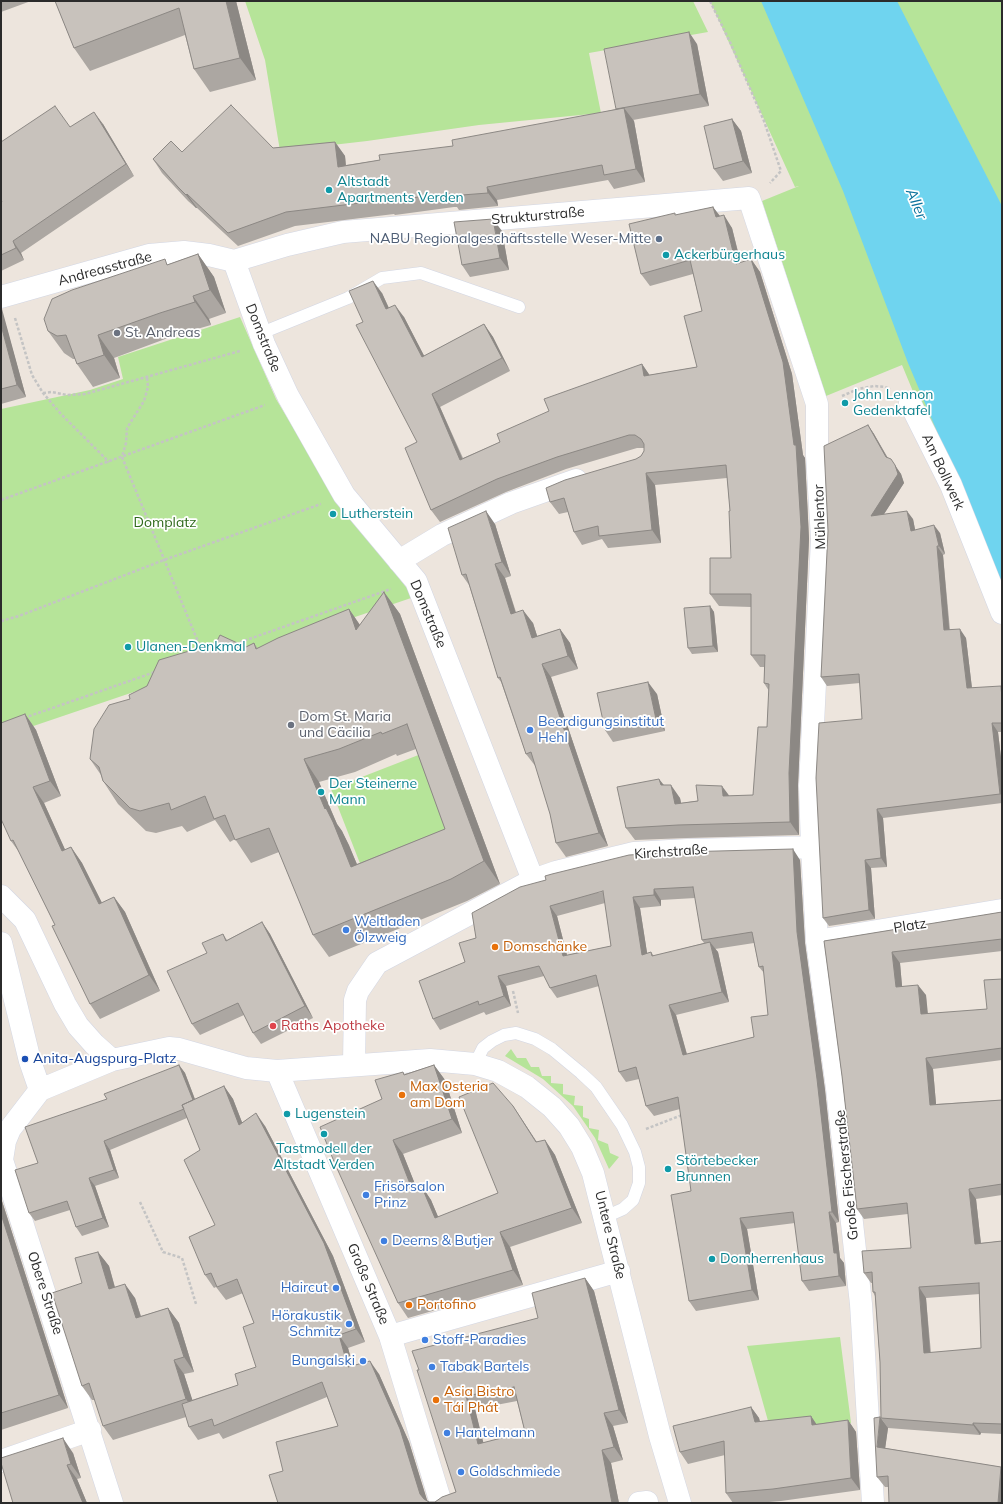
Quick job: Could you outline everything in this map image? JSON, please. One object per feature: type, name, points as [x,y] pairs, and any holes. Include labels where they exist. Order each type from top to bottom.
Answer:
[{"type":"street","name":"Strukturstraße","points":[[234,261],[287,245],[343,232],[749,198]]},
{"type":"street","name":"Mühlentor","points":[[749,198],[817,404],[817,455],[822,540],[810,786],[812,847]]},
{"type":"street","name":"Andreasstraße","points":[[4,296],[149,255],[184,252],[209,255],[234,261]]},
{"type":"street","name":"Domstraße","points":[[234,261],[262,339],[288,396],[344,495],[416,581],[533,880]]},
{"type":"street","name":"Am Bollwerk","points":[[910,403],[950,485],[1002,613]]},
{"type":"street","points":[[399,561],[442,535],[511,503],[591,475]]},
{"type":"street","name":"Kirchstraße","points":[[533,880],[556,872],[634,853],[687,850],[812,847]]},
{"type":"street","name":"Große Fischerstraße","points":[[812,847],[817,941],[837,1088],[861,1304],[873,1503]]},
{"type":"street","points":[[1,943],[30,1061],[40,1090],[112,1060],[169,1048],[178,1049],[246,1068],[277,1071],[354,1065],[355,1000],[358,991],[377,963],[533,880]]},
{"type":"street","points":[[1,896],[25,920],[65,1004],[78,1026],[94,1044],[112,1060]]},
{"type":"street","name":"Platz","points":[[817,941],[1002,910]]},
{"type":"street","name":"Untere Straße","points":[[354,1065],[430,1060],[475,1064],[498,1071],[527,1087],[552,1107],[569,1126],[582,1147],[594,1173],[660,1436],[680,1503]]},
{"type":"street","name":"Große Straße","points":[[277,1071],[390,1336],[441,1503]]},
{"type":"street","name":"Obere Straße","points":[[40,1090],[10,1129],[5,1141],[2,1160],[90,1430],[112,1503]]},
{"type":"street","points":[[390,1336],[619,1271]]},
{"type":"street","points":[[1,1461],[90,1430]]},
{"type":"lane","points":[[262,339],[348,298],[382,278],[421,273],[519,307]]},
{"type":"lane","points":[[475,1064],[483,1048],[492,1041],[504,1035],[516,1033],[535,1039],[569,1063],[596,1086],[608,1102],[628,1136],[636,1152],[639,1167],[639,1184],[633,1200],[623,1209],[605,1217]]},
{"type":"path","points":[[710,1],[730,42],[764,121],[781,171],[762,193],[749,198]]},
{"type":"path","points":[[4,296],[32,375],[43,393],[61,414],[109,462]]},
{"type":"path","points":[[43,393],[52,392],[67,395],[85,394],[147,378],[262,339]]},
{"type":"path","points":[[147,378],[148,388],[144,402],[127,428],[126,443],[122,457],[203,655]]},
{"type":"path","points":[[817,404],[826,403],[858,389],[874,386],[885,387],[899,393],[910,403]]},
{"type":"path","points":[[1,500],[288,396]]},
{"type":"path","points":[[1,621],[344,495]]},
{"type":"path","points":[[233,645],[416,581]]},
{"type":"path","points":[[24,718],[158,671]]},
{"type":"path","points":[[628,1136],[684,1114]]},
{"type":"path","points":[[140,1202],[162,1252],[182,1258],[196,1304]]},
{"type":"green space","points":[[245,1],[693,1],[708,32],[589,53],[601,113],[479,125],[367,141],[280,151],[265,60]]},
{"type":"green space","points":[[710,1],[1002,1],[1002,606],[902,365],[826,396],[762,201],[799,186],[795,187]]},
{"type":"green space","name":"Domplatz","points":[[240,317],[276,399],[335,497],[414,597],[1,737],[1,409],[90,390],[123,379],[118,357]]},
{"type":"green space","points":[[421,754],[459,849],[368,884],[331,789]]},
{"type":"green space","points":[[511,1049],[517,1058],[526,1058],[531,1067],[539,1067],[542,1076],[551,1076],[551,1083],[563,1084],[563,1094],[575,1096],[574,1105],[583,1106],[583,1117],[589,1119],[589,1128],[599,1130],[598,1140],[608,1144],[610,1153],[619,1157],[609,1169],[595,1138],[573,1106],[543,1079],[505,1056]]},
{"type":"green space","points":[[840,1337],[851,1423],[770,1428],[747,1346]]},
{"type":"water","name":"Aller","points":[[761,1],[897,1],[1002,206],[1002,585],[908,363],[843,191]]},
{"type":"building","points":[[55,1],[226,1],[240,58],[194,69],[179,8],[74,48]]},
{"type":"building","points":[[689,32],[700,94],[616,109],[604,49]]},
{"type":"building","points":[[231,105],[273,148],[335,142],[338,167],[380,160],[379,155],[453,146],[452,140],[624,108],[636,169],[604,175],[602,165],[487,187],[488,193],[449,196],[449,193],[286,212],[228,233],[187,194],[186,195],[153,159],[171,141],[182,152]]},
{"type":"building","points":[[55,106],[70,127],[94,112],[126,164],[13,241],[16,248],[1,255],[1,142]]},
{"type":"building","points":[[732,119],[743,161],[714,169],[704,126]]},
{"type":"building","points":[[713,207],[716,217],[724,215],[736,264],[751,259],[783,362],[794,445],[796,445],[801,527],[789,773],[790,822],[626,828],[617,787],[659,779],[661,785],[671,785],[675,804],[698,801],[696,785],[722,786],[723,796],[753,795],[758,727],[767,727],[769,684],[764,683],[765,655],[751,655],[751,594],[710,594],[710,558],[731,558],[730,511],[726,465],[646,473],[652,530],[599,536],[598,526],[574,532],[564,498],[550,502],[546,488],[565,480],[636,459],[641,456],[644,451],[644,444],[641,439],[635,435],[629,435],[557,457],[497,479],[431,510],[405,448],[417,442],[356,325],[363,322],[349,291],[373,281],[386,309],[395,305],[422,357],[484,324],[502,358],[432,394],[460,460],[500,442],[497,434],[549,411],[544,399],[642,364],[644,376],[697,367],[684,316],[702,311],[690,260],[641,274],[629,224],[675,213],[675,215]]},
{"type":"building","points":[[493,219],[500,258],[462,265],[454,222]]},
{"type":"building","points":[[198,254],[210,290],[193,296],[195,302],[98,335],[104,355],[77,364],[66,335],[57,336],[48,331],[44,319],[52,299],[72,290],[165,259],[167,265]]},
{"type":"building","points":[[1,325],[17,385],[1,389]]},
{"type":"building","points":[[868,425],[886,457],[891,459],[895,465],[898,474],[871,516],[907,511],[911,531],[934,525],[939,546],[937,546],[944,630],[960,629],[967,688],[1001,686],[1002,723],[992,723],[1000,794],[877,809],[881,858],[865,860],[869,910],[823,918],[816,778],[819,723],[862,719],[859,674],[821,677],[828,531],[824,446]]},
{"type":"building","points":[[486,511],[502,562],[495,564],[511,614],[523,610],[532,638],[560,629],[568,656],[542,664],[599,833],[556,843],[550,814],[531,752],[526,754],[500,677],[498,678],[466,574],[462,575],[448,528]]},
{"type":"building","points":[[384,592],[484,861],[451,879],[313,935],[269,828],[235,840],[225,815],[214,819],[205,796],[171,810],[169,803],[140,811],[130,808],[103,781],[99,767],[90,759],[94,729],[109,705],[130,699],[129,695],[147,686],[159,660],[216,643],[220,635],[246,647],[254,643],[256,649],[278,638],[349,609],[356,630]],"holes":[[[407,724],[445,829],[351,867],[333,822],[326,808],[325,809],[304,759],[339,749],[381,732],[382,734]]]},
{"type":"building","points":[[710,606],[713,646],[688,648],[684,608]]},
{"type":"building","points":[[648,682],[656,719],[605,730],[597,693]]},
{"type":"building","points":[[25,714],[50,781],[33,787],[62,851],[71,847],[99,904],[114,897],[149,975],[90,1004],[52,926],[55,925],[1,819],[1,723]]},
{"type":"building","points":[[793,849],[797,932],[817,1079],[832,1212],[829,1212],[834,1253],[837,1253],[839,1276],[802,1281],[793,1212],[740,1218],[752,1290],[689,1301],[671,1195],[691,1191],[678,1097],[646,1106],[636,1067],[619,1072],[596,975],[550,988],[539,966],[498,976],[504,996],[479,1005],[478,1001],[433,1019],[419,981],[465,962],[459,943],[476,938],[472,913],[520,887],[546,880],[545,876],[629,855]],"holes":[[[693,887],[702,940],[752,932],[759,967],[763,966],[768,1015],[751,1017],[754,1037],[683,1055],[669,1005],[722,992],[710,942],[652,956],[651,952],[642,955],[633,897],[654,895],[654,889]],[[603,891],[611,946],[563,956],[550,906]]]},
{"type":"building","points":[[1002,912],[1002,939],[892,952],[896,987],[918,985],[921,1014],[987,1009],[984,980],[1002,979],[1002,1048],[926,1058],[930,1105],[1002,1100],[1002,1184],[969,1189],[975,1244],[1002,1241],[1002,1424],[973,1423],[973,1425],[881,1418],[880,1362],[875,1292],[873,1292],[872,1272],[864,1273],[862,1251],[911,1248],[907,1203],[857,1209],[842,1076],[824,941]],"holes":[[[979,1283],[981,1348],[924,1353],[919,1287]]]},
{"type":"building","points":[[262,922],[305,1006],[253,1033],[238,1003],[192,1024],[167,971],[207,953],[202,943],[223,934],[226,941]]},
{"type":"building","points":[[179,1065],[193,1100],[182,1105],[184,1109],[104,1141],[114,1170],[89,1178],[103,1218],[76,1227],[67,1201],[29,1213],[15,1170],[38,1163],[25,1127],[107,1099],[104,1094]]},
{"type":"building","points":[[434,1065],[452,1119],[393,1140],[412,1189],[421,1185],[435,1218],[498,1193],[459,1097],[493,1083],[513,1106],[536,1142],[545,1140],[572,1208],[500,1232],[513,1270],[398,1303],[335,1164],[320,1127],[382,1099],[375,1080],[403,1072],[404,1075]]},
{"type":"building","points":[[224,1086],[239,1125],[256,1113],[324,1243],[356,1329],[339,1335],[348,1367],[370,1361],[400,1429],[420,1494],[429,1502],[435,1502],[442,1497],[456,1492],[412,1351],[538,1318],[532,1293],[585,1278],[619,1410],[604,1413],[614,1447],[602,1450],[612,1503],[278,1503],[269,1475],[283,1471],[276,1442],[338,1426],[322,1382],[214,1426],[212,1419],[189,1427],[182,1404],[238,1385],[235,1374],[256,1367],[243,1327],[254,1323],[237,1279],[217,1287],[211,1273],[205,1275],[189,1237],[215,1225],[184,1160],[200,1150],[182,1105]],"holes":[[[514,1387],[525,1432],[478,1444],[466,1396]]]},
{"type":"building","points":[[1,1214],[59,1395],[1,1413]]},
{"type":"building","points":[[98,1252],[109,1289],[125,1284],[136,1318],[168,1308],[184,1357],[174,1360],[186,1399],[103,1426],[89,1383],[82,1386],[52,1293],[82,1283],[75,1258]]},
{"type":"building","points":[[751,1407],[755,1422],[811,1416],[812,1425],[848,1420],[851,1478],[773,1489],[726,1493],[724,1441],[680,1452],[673,1426]]},
{"type":"building","points":[[880,1417],[877,1447],[1001,1467],[998,1503],[889,1503],[888,1476],[877,1477],[874,1418]]},
{"type":"building","points":[[63,1438],[71,1464],[67,1465],[83,1503],[13,1503],[1,1463],[1,1458]]},
{"type":"place","name":"Altstadt Apartments Verden","points":[[329,190]]},
{"type":"place","name":"NABU Regionalgeschäftsstelle Weser-Mitte","points":[[659,239]]},
{"type":"place","name":"Ackerbürgerhaus","points":[[666,255]]},
{"type":"place","name":"St. Andreas","points":[[117,333]]},
{"type":"place","name":"John Lennon Gedenktafel","points":[[845,403]]},
{"type":"place","name":"Lutherstein","points":[[333,514]]},
{"type":"place","name":"Ulanen-Denkmal","points":[[128,647]]},
{"type":"place","name":"Dom St. Maria und Cäcilia","points":[[291,725]]},
{"type":"place","name":"Beerdigungsinstitut Hehl","points":[[530,730]]},
{"type":"place","name":"Der Steinerne Mann","points":[[321,792]]},
{"type":"place","name":"Weltladen Ölzweig","points":[[346,930]]},
{"type":"place","name":"Domschänke","points":[[495,947]]},
{"type":"place","name":"Raths Apotheke","points":[[273,1026]]},
{"type":"place","name":"Anita-Augspurg-Platz","points":[[25,1059]]},
{"type":"place","name":"Max Osteria am Dom","points":[[402,1095]]},
{"type":"place","name":"Lugenstein","points":[[287,1114]]},
{"type":"place","name":"Tastmodell der Altstadt Verden","points":[[324,1134]]},
{"type":"place","name":"Störtebecker Brunnen","points":[[668,1169]]},
{"type":"place","name":"Frisörsalon Prinz","points":[[366,1195]]},
{"type":"place","name":"Deerns & Butjer","points":[[384,1241]]},
{"type":"place","name":"Domherrenhaus","points":[[712,1259]]},
{"type":"place","name":"Haircut","points":[[336,1288]]},
{"type":"place","name":"Portofino","points":[[409,1305]]},
{"type":"place","name":"Hörakustik Schmitz","points":[[349,1324]]},
{"type":"place","name":"Stoff-Paradies","points":[[425,1340]]},
{"type":"place","name":"Bungalski","points":[[363,1361]]},
{"type":"place","name":"Tabak Bartels","points":[[432,1367]]},
{"type":"place","name":"Asia Bistro Tái Phát","points":[[436,1400]]},
{"type":"place","name":"Hantelmann","points":[[447,1433]]},
{"type":"place","name":"Goldschmiede","points":[[461,1472]]}]
